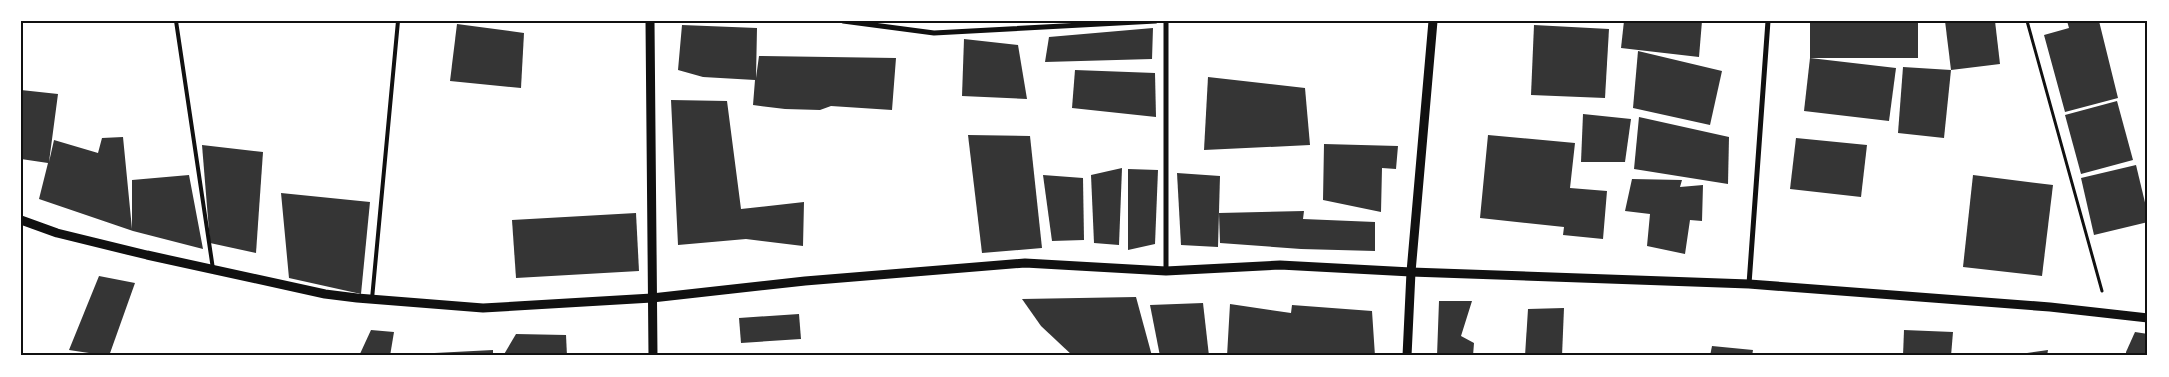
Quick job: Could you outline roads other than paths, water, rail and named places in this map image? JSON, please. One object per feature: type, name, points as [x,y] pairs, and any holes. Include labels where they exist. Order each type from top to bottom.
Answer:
[{"type":"street","points":[[650,21],[653,356]]},
{"type":"street","points":[[843,21],[934,33],[1156,21]]},
{"type":"street","points":[[1166,21],[1166,271]]},
{"type":"street","points":[[1407,356],[1411,272],[1433,21]]},
{"type":"street","points":[[1749,284],[1768,21]]},
{"type":"street","points":[[21,220],[57,233],[325,294],[483,308],[652,298],[805,281],[1025,263],[1166,271],[1280,265],[1411,272],[1749,284],[2050,307],[2148,318]]},
{"type":"lane","points":[[176,21],[214,270]]},
{"type":"lane","points":[[372,299],[398,21]]}]
